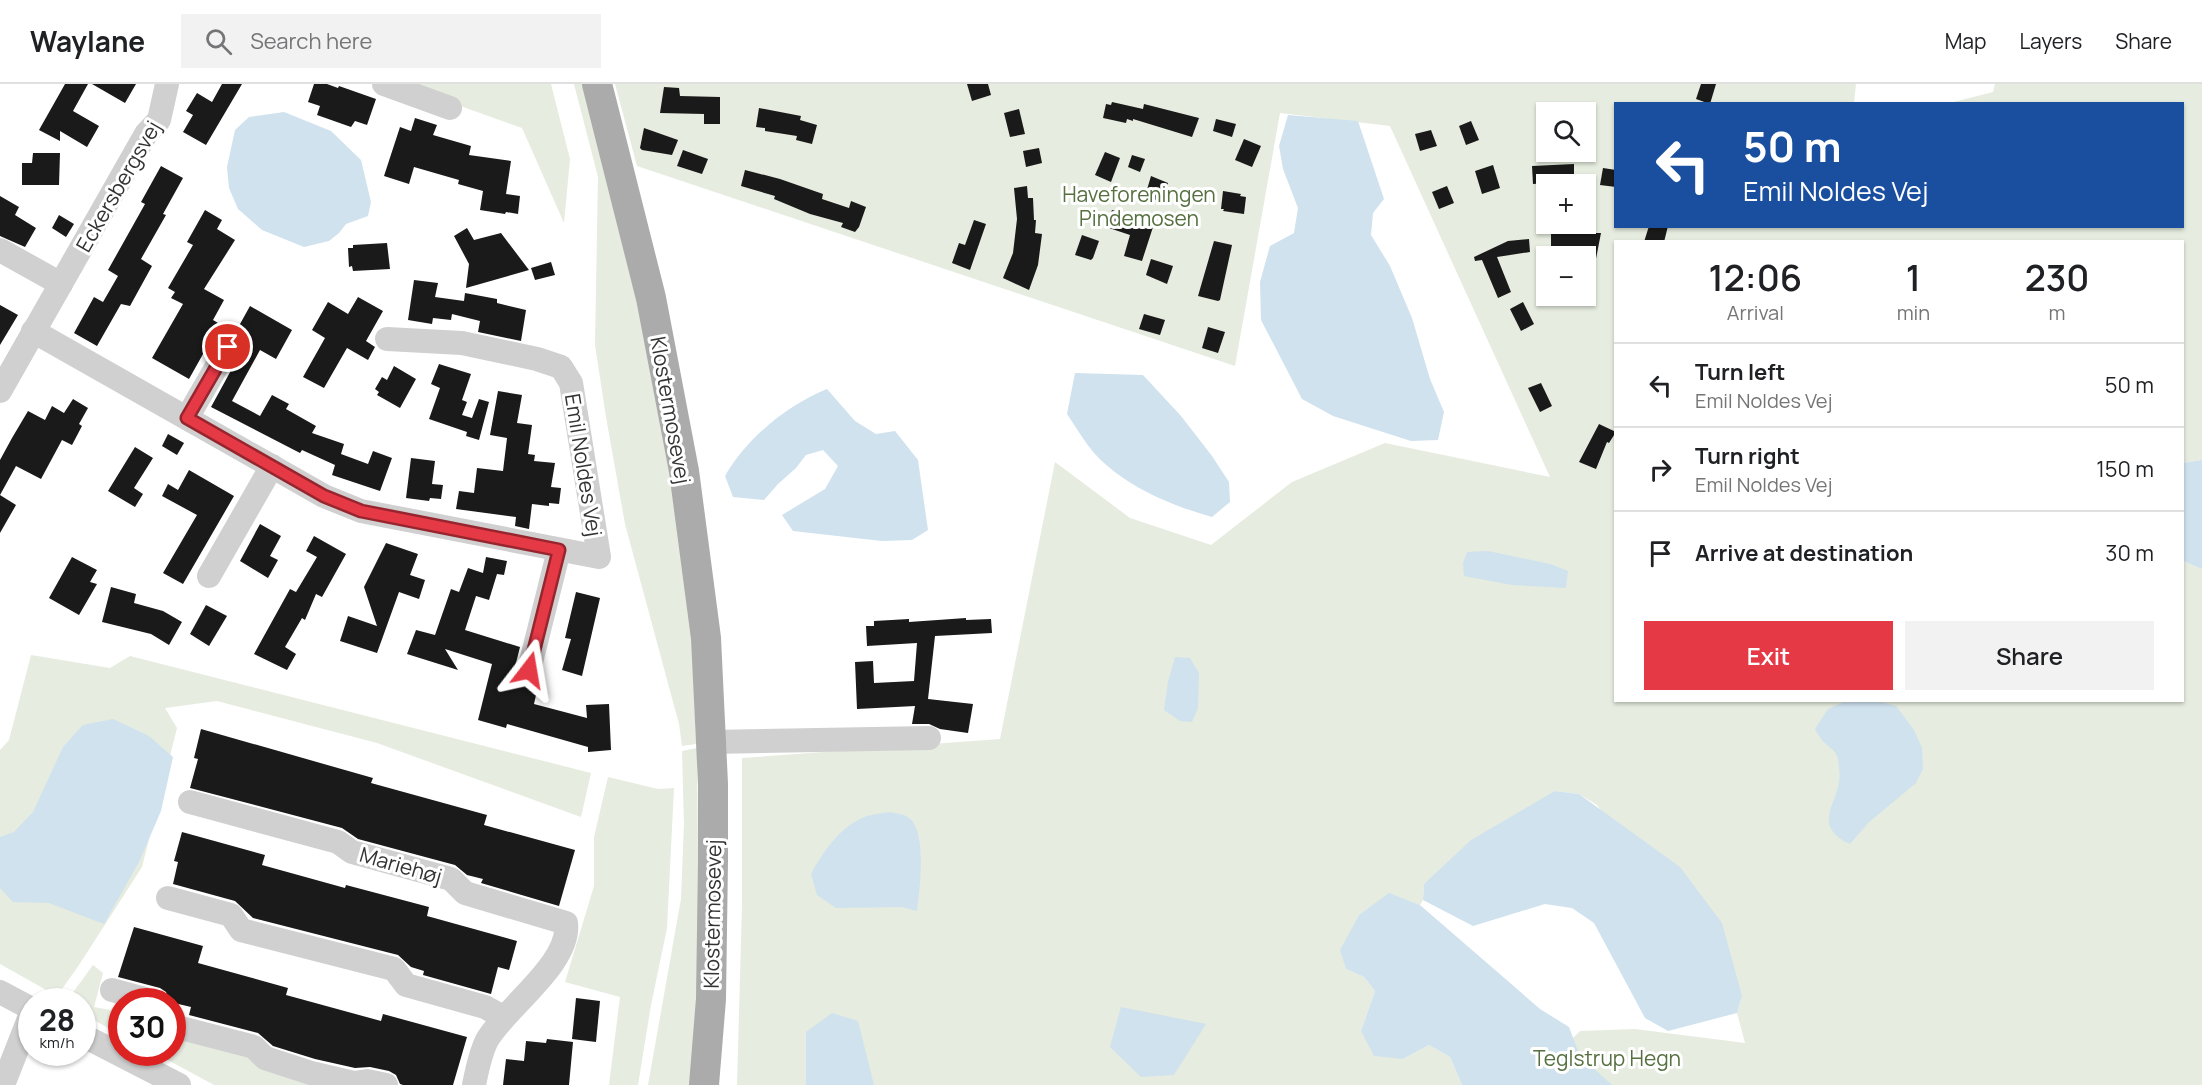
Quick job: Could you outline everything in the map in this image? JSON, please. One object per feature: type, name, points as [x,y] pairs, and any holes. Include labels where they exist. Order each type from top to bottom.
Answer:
[{"type":"main road","name":"Klostermosevej","points":[[597,84],[651,298],[684,471],[706,638],[713,784],[713,871],[711,999],[704,1085]]},
{"type":"street","name":"Eckersbergsvej","points":[[0,391],[146,134],[159,120],[167,84]]},
{"type":"street","points":[[384,84],[450,108]]},
{"type":"street","points":[[0,250],[61,284]]},
{"type":"street","name":"Emil Noldes Vej","points":[[33,331],[324,496],[361,511],[599,557],[571,383],[561,367],[537,359],[462,343],[387,339]]},
{"type":"street","points":[[187,418],[228,347]]},
{"type":"street","points":[[209,576],[272,466]]},
{"type":"street","name":"Emil Noldes Vej","points":[[529,670],[559,550]]},
{"type":"street","points":[[711,742],[929,738]]},
{"type":"street","name":"Mariehøj","points":[[190,802],[338,842],[352,852],[451,879],[465,893],[566,923],[567,935],[540,980],[503,1017],[487,1041],[478,1064],[474,1085]]},
{"type":"street","points":[[168,898],[231,915],[241,930],[394,969],[406,985],[485,1007],[503,1017]]},
{"type":"street","points":[[0,992],[18,1002]]},
{"type":"street","points":[[186,1029],[254,1047],[265,1058],[311,1073],[354,1083],[367,1081],[386,1085]]},
{"type":"street","points":[[96,1042],[178,1085]]},
{"type":"street","points":[[3,1085],[18,1046]]},
{"type":"green space","points":[[399,84],[551,84],[570,159],[564,223],[522,128]]},
{"type":"green space","points":[[574,84],[584,84],[629,259],[675,502],[692,639],[696,744],[682,746],[679,724],[625,524],[595,345],[598,177]]},
{"type":"green space","points":[[615,84],[1856,84],[1854,102],[1614,102],[1614,228],[2184,228],[2184,102],[1954,102],[1993,92],[1995,84],[2202,84],[2202,460],[2184,463],[2184,240],[1614,240],[1614,702],[2184,702],[2184,561],[2202,569],[2202,1085],[1572,1085],[1550,1061],[1580,1031],[1635,1029],[1745,1043],[1737,1013],[1742,996],[1597,805],[1579,794],[1555,791],[1424,884],[1423,900],[1420,905],[1389,894],[1359,915],[1341,950],[1346,969],[1364,977],[1375,991],[1361,1031],[1403,1059],[1429,1045],[1450,1057],[1462,1085],[737,1085],[742,905],[742,758],[1000,739],[1055,462],[1130,518],[1211,545],[1292,482],[1385,443],[1550,477],[1390,126],[1280,113],[1235,366],[637,166]]},
{"type":"green space","points":[[31,655],[110,668],[130,656],[591,773],[581,817],[377,743],[217,701],[165,708],[177,728],[142,867],[63,988],[43,988],[0,964],[0,750],[9,740]]},
{"type":"green space","points":[[697,748],[699,975],[692,1085],[648,1085],[681,899],[684,824],[682,751]]},
{"type":"green space","points":[[608,777],[658,789],[674,788],[667,928],[638,1085],[609,1085],[620,997],[565,982],[594,886],[594,837]]},
{"type":"green space","points":[[93,965],[103,973],[96,999],[96,988],[76,988]]},
{"type":"green space","points":[[96,1007],[108,1010],[108,1028],[96,1021]]},
{"type":"green space","points":[[186,1039],[233,1051],[324,1085],[214,1085],[179,1066],[186,1066]]},
{"type":"water","points":[[284,112],[331,131],[361,160],[371,202],[368,216],[346,224],[329,241],[304,247],[262,230],[238,209],[229,188],[227,167],[235,130],[249,117]]},
{"type":"water","points":[[1288,115],[1358,121],[1384,199],[1373,213],[1371,235],[1390,266],[1412,318],[1430,379],[1444,412],[1438,440],[1411,441],[1333,416],[1302,399],[1261,320],[1260,282],[1270,246],[1294,233],[1298,208],[1283,169],[1279,146]]},
{"type":"water","points":[[1075,373],[1143,375],[1181,416],[1212,456],[1229,482],[1230,502],[1212,517],[1180,507],[1148,493],[1106,465],[1090,448],[1067,414]]},
{"type":"water","points":[[827,389],[855,421],[876,434],[895,431],[918,460],[928,530],[912,540],[882,541],[793,531],[782,515],[825,489],[838,466],[823,450],[806,455],[764,500],[733,497],[725,476],[744,449],[783,414]]},
{"type":"water","points":[[2202,460],[2202,569],[2184,561],[2184,463]]},
{"type":"water","points":[[1488,551],[1550,564],[1568,571],[1566,588],[1512,585],[1464,576],[1463,563],[1467,552]]},
{"type":"water","points":[[1175,657],[1190,658],[1199,673],[1198,708],[1192,722],[1180,721],[1164,710]]},
{"type":"water","points":[[1844,702],[1882,702],[1896,706],[1914,730],[1922,748],[1923,769],[1916,783],[1868,823],[1850,844],[1837,836],[1831,828],[1829,819],[1839,780],[1839,763],[1835,753],[1815,729],[1828,709]]},
{"type":"water","points":[[113,719],[149,736],[173,757],[161,811],[139,862],[104,924],[49,903],[13,902],[0,888],[0,837],[14,832],[33,812],[63,747],[83,725]]},
{"type":"water","points":[[1555,791],[1579,794],[1680,867],[1722,923],[1742,996],[1737,1013],[1668,1031],[1645,1018],[1594,923],[1572,908],[1545,904],[1473,926],[1423,900],[1424,884],[1471,840]]},
{"type":"water","points":[[891,812],[909,818],[915,825],[918,835],[921,862],[917,911],[902,907],[836,908],[817,895],[811,874],[834,840],[858,820],[870,815]]},
{"type":"water","points":[[1389,893],[1420,905],[1540,1009],[1569,1027],[1580,1056],[1612,1085],[1462,1085],[1450,1057],[1429,1045],[1403,1059],[1374,1056],[1361,1031],[1375,991],[1364,977],[1346,969],[1340,950],[1359,915]]},
{"type":"water","points":[[1121,1007],[1206,1024],[1174,1075],[1141,1077],[1110,1047]]},
{"type":"water","points":[[832,1013],[858,1021],[874,1085],[806,1085],[806,1032]]},
{"type":"building","points":[[65,84],[88,84],[73,111],[99,126],[87,147],[60,131],[60,141],[39,130]]},
{"type":"building","points":[[92,84],[136,84],[125,103]]},
{"type":"building","points":[[222,84],[242,84],[206,145],[183,132],[193,115],[186,111],[197,93],[212,102]]},
{"type":"building","points":[[314,84],[327,84],[338,88],[339,86],[376,99],[367,125],[355,121],[351,127],[317,115],[320,106],[308,102]]},
{"type":"building","points":[[967,84],[988,84],[991,95],[972,101]]},
{"type":"building","points":[[1701,84],[1716,84],[1711,102],[1696,99]]},
{"type":"building","points":[[664,87],[679,88],[680,96],[720,97],[720,124],[704,124],[704,114],[660,113]]},
{"type":"building","points":[[1112,102],[1143,109],[1144,104],[1199,118],[1192,137],[1133,119],[1133,121],[1127,119],[1126,123],[1103,118],[1106,104],[1111,105]]},
{"type":"building","points":[[759,108],[801,116],[800,120],[817,125],[812,144],[796,140],[797,136],[765,131],[765,128],[756,127]]},
{"type":"building","points":[[1019,109],[1025,134],[1010,137],[1004,113]]},
{"type":"building","points":[[415,118],[437,125],[433,135],[471,146],[469,155],[511,161],[506,194],[520,196],[518,214],[480,210],[483,191],[458,184],[459,180],[414,167],[409,184],[384,176],[400,127],[411,131]]},
{"type":"building","points":[[1216,119],[1236,124],[1232,137],[1213,131]]},
{"type":"building","points":[[1471,121],[1479,140],[1466,145],[1459,126]]},
{"type":"building","points":[[644,128],[678,140],[672,155],[642,150],[640,148]]},
{"type":"building","points":[[1431,130],[1437,146],[1420,151],[1415,134]]},
{"type":"building","points":[[1244,139],[1261,146],[1252,167],[1235,160]]},
{"type":"building","points":[[1039,148],[1042,163],[1026,167],[1023,151]]},
{"type":"building","points":[[683,150],[708,159],[702,174],[677,166]]},
{"type":"building","points":[[1105,152],[1120,158],[1111,182],[1095,175]]},
{"type":"building","points":[[33,153],[60,153],[59,185],[22,185],[22,163],[32,163]]},
{"type":"building","points":[[1132,155],[1145,159],[1140,172],[1128,167]]},
{"type":"building","points":[[1574,164],[1574,174],[1536,174],[1536,184],[1533,184],[1532,166]]},
{"type":"building","points":[[1493,165],[1500,188],[1482,194],[1475,171]]},
{"type":"building","points":[[161,166],[183,178],[163,214],[166,215],[141,259],[152,266],[130,306],[121,304],[97,346],[74,333],[94,297],[103,302],[118,276],[108,270],[145,204],[141,202]]},
{"type":"building","points":[[1603,168],[1614,170],[1614,187],[1600,185]]},
{"type":"building","points":[[745,170],[823,194],[822,199],[849,208],[851,201],[866,207],[859,227],[855,232],[841,227],[843,223],[810,214],[774,199],[775,196],[741,186]]},
{"type":"building","points":[[1151,176],[1168,183],[1161,202],[1147,196]]},
{"type":"building","points":[[1027,186],[1028,198],[1033,198],[1035,233],[1042,234],[1038,265],[1029,290],[1003,278],[1013,253],[1017,219],[1014,188]]},
{"type":"building","points":[[1447,186],[1454,203],[1439,209],[1432,192]]},
{"type":"building","points":[[1223,191],[1246,197],[1244,214],[1221,209]]},
{"type":"building","points":[[0,196],[19,207],[15,215],[36,228],[25,247],[0,236]]},
{"type":"building","points":[[205,210],[222,220],[217,229],[235,240],[204,289],[224,300],[213,320],[235,333],[250,306],[292,330],[276,359],[260,350],[232,401],[260,416],[272,395],[289,404],[286,409],[316,426],[312,433],[344,444],[341,454],[368,464],[373,451],[392,458],[380,491],[332,475],[335,465],[302,450],[300,453],[211,407],[240,354],[242,346],[236,335],[227,333],[215,340],[212,338],[189,379],[152,358],[183,304],[171,298],[175,292],[168,288],[193,245],[187,242]]},
{"type":"building","points":[[1112,210],[1154,224],[1142,261],[1124,256],[1130,235],[1106,227]]},
{"type":"building","points":[[59,215],[74,224],[66,237],[52,228]]},
{"type":"building","points":[[974,220],[986,224],[970,270],[952,263],[959,243],[965,245]]},
{"type":"building","points":[[467,228],[474,240],[501,233],[529,270],[466,288],[469,264],[454,236]]},
{"type":"building","points":[[1648,228],[1668,228],[1664,240],[1645,240]]},
{"type":"building","points":[[1601,233],[1596,259],[1596,246],[1551,246],[1551,234]]},
{"type":"building","points":[[1082,235],[1099,241],[1091,260],[1075,255]]},
{"type":"building","points":[[1529,239],[1530,252],[1497,257],[1511,292],[1498,298],[1482,260],[1475,261],[1474,257],[1508,241]]},
{"type":"building","points":[[1214,241],[1232,245],[1218,301],[1198,296]]},
{"type":"building","points":[[387,243],[390,269],[353,271],[352,266],[349,267],[348,248],[353,248],[353,245]]},
{"type":"building","points":[[1151,259],[1173,266],[1167,284],[1146,275]]},
{"type":"building","points":[[551,262],[555,275],[535,280],[531,268]]},
{"type":"building","points":[[414,280],[438,283],[435,297],[464,301],[465,293],[497,299],[497,303],[526,310],[521,341],[478,332],[480,321],[452,314],[451,320],[433,318],[432,324],[408,320]]},
{"type":"building","points":[[358,297],[383,311],[366,341],[375,347],[368,360],[347,348],[324,388],[303,377],[325,338],[312,330],[328,302],[348,314]]},
{"type":"building","points":[[1523,302],[1534,324],[1521,331],[1510,309]]},
{"type":"building","points":[[0,305],[18,315],[0,345]]},
{"type":"building","points":[[1144,314],[1165,320],[1160,335],[1139,329]]},
{"type":"building","points":[[1208,327],[1225,332],[1218,353],[1202,348]]},
{"type":"building","points":[[439,364],[471,374],[462,400],[467,402],[462,415],[472,418],[479,399],[489,402],[479,440],[466,436],[467,432],[429,419],[440,388],[431,384]]},
{"type":"building","points":[[394,366],[416,379],[400,408],[377,395],[379,392],[375,389],[382,377],[387,380]]},
{"type":"building","points":[[1541,383],[1552,406],[1540,412],[1528,388]]},
{"type":"building","points":[[498,391],[522,395],[517,423],[532,425],[528,454],[535,455],[534,461],[555,463],[551,487],[561,488],[559,504],[549,503],[549,506],[532,504],[529,529],[515,526],[516,517],[456,509],[459,491],[474,493],[477,468],[503,471],[507,438],[490,435]]},
{"type":"building","points":[[73,399],[88,408],[79,424],[82,426],[72,445],[62,440],[41,479],[16,466],[0,495],[0,460],[28,411],[45,420],[52,406],[64,413]]},
{"type":"building","points":[[1599,424],[1614,431],[1596,469],[1579,462]]},
{"type":"building","points":[[168,434],[184,443],[177,455],[162,446]]},
{"type":"building","points":[[135,447],[153,458],[134,488],[143,494],[135,507],[108,491]]},
{"type":"building","points":[[411,458],[435,461],[432,484],[443,485],[441,499],[430,498],[429,501],[406,498]]},
{"type":"building","points":[[189,470],[234,496],[183,584],[163,573],[197,515],[162,496],[168,484],[178,490]]},
{"type":"building","points":[[0,495],[16,505],[0,533]]},
{"type":"building","points":[[260,524],[281,536],[270,556],[278,560],[268,578],[240,561]]},
{"type":"building","points":[[314,536],[346,554],[322,597],[316,594],[305,620],[302,618],[285,647],[296,654],[287,670],[254,654],[290,589],[296,592],[317,557],[306,551]]},
{"type":"building","points":[[386,543],[418,554],[410,575],[425,580],[419,599],[399,592],[377,653],[340,641],[348,616],[377,626],[364,587]]},
{"type":"building","points":[[72,557],[97,570],[90,582],[97,584],[79,615],[49,598]]},
{"type":"building","points":[[486,557],[507,561],[504,575],[497,574],[489,600],[476,596],[465,630],[520,647],[515,667],[519,680],[525,684],[532,684],[540,678],[534,704],[587,718],[586,705],[609,704],[611,750],[588,752],[588,747],[507,724],[506,728],[478,720],[492,664],[445,649],[458,670],[407,654],[416,630],[435,635],[451,589],[459,592],[468,568],[483,573]]},
{"type":"building","points":[[111,587],[136,594],[134,603],[163,611],[182,622],[169,645],[151,634],[102,622]]},
{"type":"building","points":[[576,592],[600,598],[582,676],[562,670],[571,639],[565,638]]},
{"type":"building","points":[[206,605],[227,616],[209,646],[190,634]]},
{"type":"building","points":[[966,618],[966,620],[991,619],[992,633],[935,636],[928,699],[973,704],[968,733],[940,729],[929,724],[912,724],[915,706],[857,709],[855,662],[873,661],[874,683],[914,681],[917,643],[867,646],[866,626],[874,626],[874,621],[909,619],[909,622]]},
{"type":"building","points":[[201,729],[373,778],[371,783],[487,815],[484,825],[575,850],[559,906],[481,883],[483,879],[467,875],[455,865],[358,839],[342,828],[190,788],[198,759],[194,758]]},
{"type":"building","points":[[182,832],[265,855],[262,865],[345,888],[346,885],[429,907],[427,916],[517,941],[509,970],[498,967],[491,994],[423,975],[424,971],[411,967],[398,955],[253,918],[235,901],[173,884],[178,862],[174,861]]},
{"type":"building","points":[[134,927],[203,946],[198,963],[288,988],[286,995],[381,1021],[383,1014],[467,1037],[453,1085],[403,1085],[400,1084],[396,1075],[389,1071],[370,1067],[355,1068],[315,1059],[273,1046],[258,1033],[189,1015],[191,1007],[186,1006],[186,988],[160,988],[118,977]]},
{"type":"building","points":[[576,998],[600,1001],[596,1042],[572,1039]]},
{"type":"building","points":[[547,1039],[573,1042],[569,1085],[503,1085],[506,1059],[524,1061],[526,1041],[546,1043]]},
{"type":"route","points":[[228,347],[187,418],[324,496],[361,511],[559,550],[529,670]]},
{"type":"park label","name":"Haveforeningen Pindemosen","points":[[1139,206]]},
{"type":"park label","name":"Teglstrup Hegn","points":[[1607,1058]]}]
